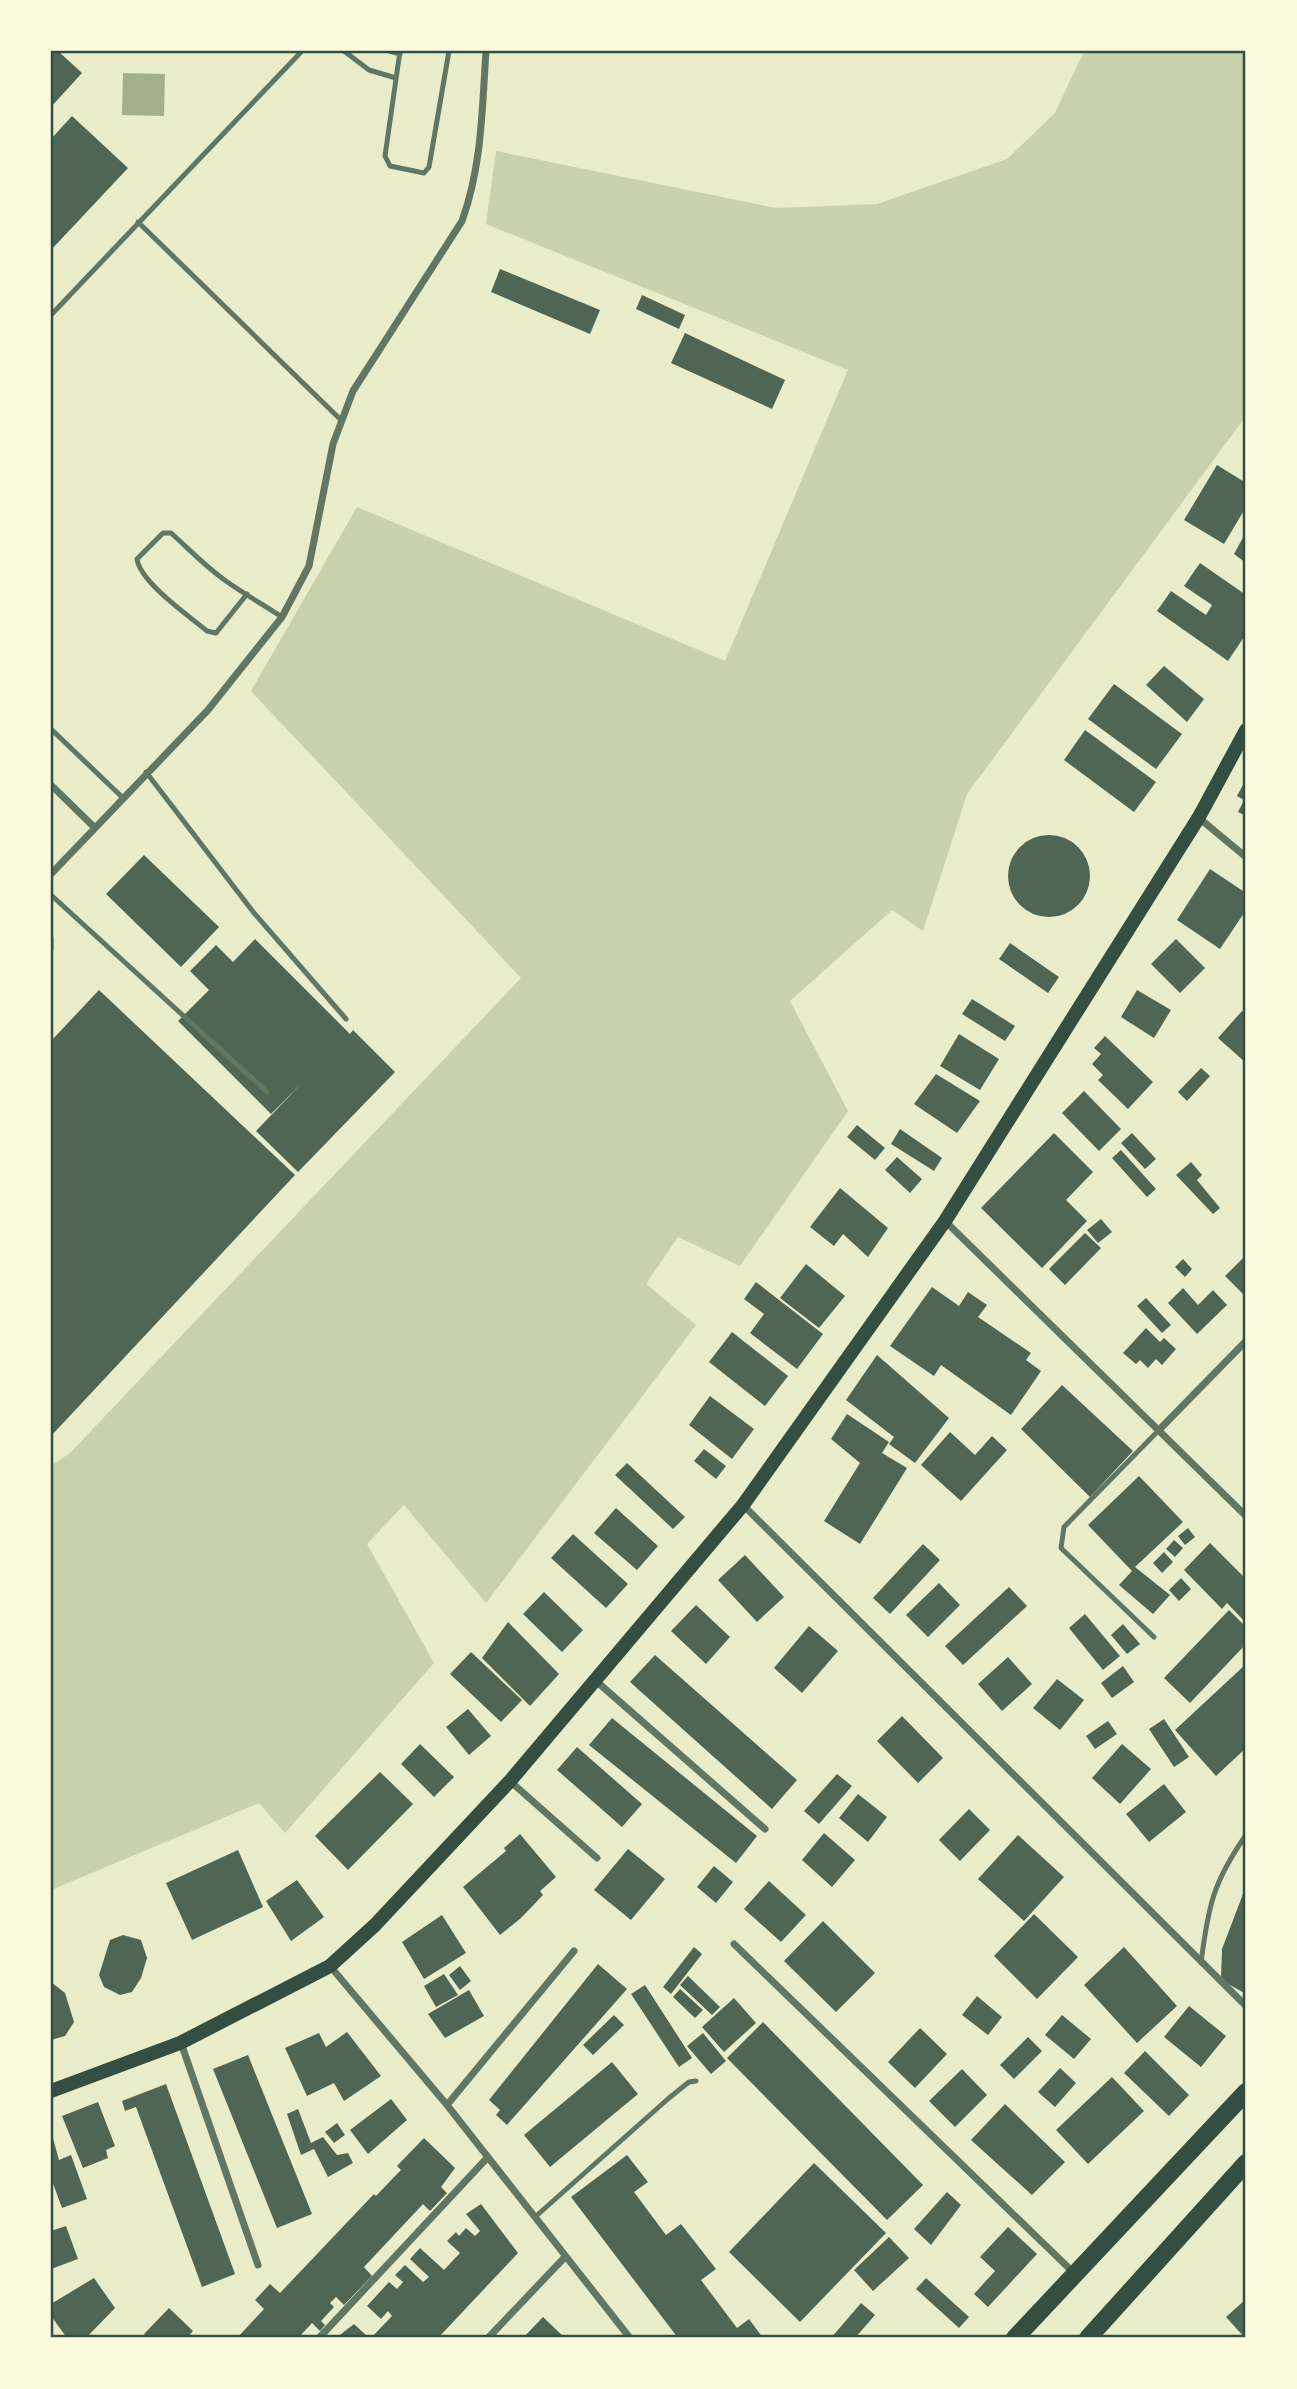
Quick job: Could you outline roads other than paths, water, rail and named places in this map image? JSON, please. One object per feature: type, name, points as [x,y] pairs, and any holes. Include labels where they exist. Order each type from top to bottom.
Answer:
[{"type":"main road","points":[[51,2091],[180,2043],[330,1966],[375,1926],[510,1781],[743,1505],[945,1221],[1199,817],[1246,730]]},
{"type":"main road","points":[[1015,2338],[1246,2092]]},
{"type":"main road","points":[[1088,2338],[1246,2163]]},
{"type":"street","points":[[51,874],[208,710],[282,617],[309,566],[333,444],[353,391],[463,221],[479,160],[486,51]]},
{"type":"street","points":[[51,785],[94,827]]},
{"type":"street","points":[[1199,817],[1246,857]]},
{"type":"street","points":[[945,1221],[1246,1516]]},
{"type":"street","points":[[1158,1431],[1246,1341]]},
{"type":"street","points":[[743,1505],[1246,2006]]},
{"type":"street","points":[[596,1681],[765,1829]]},
{"type":"street","points":[[510,1781],[597,1858]]},
{"type":"street","points":[[734,1944],[1076,2275]]},
{"type":"street","points":[[447,2105],[574,1951]]},
{"type":"street","points":[[330,1966],[447,2105],[630,2338]]},
{"type":"street","points":[[180,2043],[258,2265]]},
{"type":"street","points":[[320,2338],[488,2157]]},
{"type":"street","points":[[488,2338],[565,2258]]},
{"type":"lane","points":[[51,315],[302,51]]},
{"type":"lane","points":[[344,51],[369,70],[396,78]]},
{"type":"lane","points":[[389,51],[400,52],[385,156],[390,166],[424,173],[429,167],[449,51]]},
{"type":"lane","points":[[138,222],[342,421]]},
{"type":"lane","points":[[247,594],[216,633],[207,631],[154,585],[138,568],[137,559],[163,533],[171,533],[226,581],[247,594],[282,617]]},
{"type":"lane","points":[[51,729],[122,797]]},
{"type":"lane","points":[[146,772],[254,913],[346,1019]]},
{"type":"lane","points":[[51,895],[267,1092]]},
{"type":"lane","points":[[51,938],[51,949]]},
{"type":"lane","points":[[1154,1637],[1093,1581],[1061,1548],[1060,1542],[1064,1527],[1158,1431]]},
{"type":"lane","points":[[1201,1963],[1209,1906],[1223,1869],[1246,1835]]},
{"type":"lane","points":[[536,2217],[660,2105],[689,2082],[696,2081]]}]
